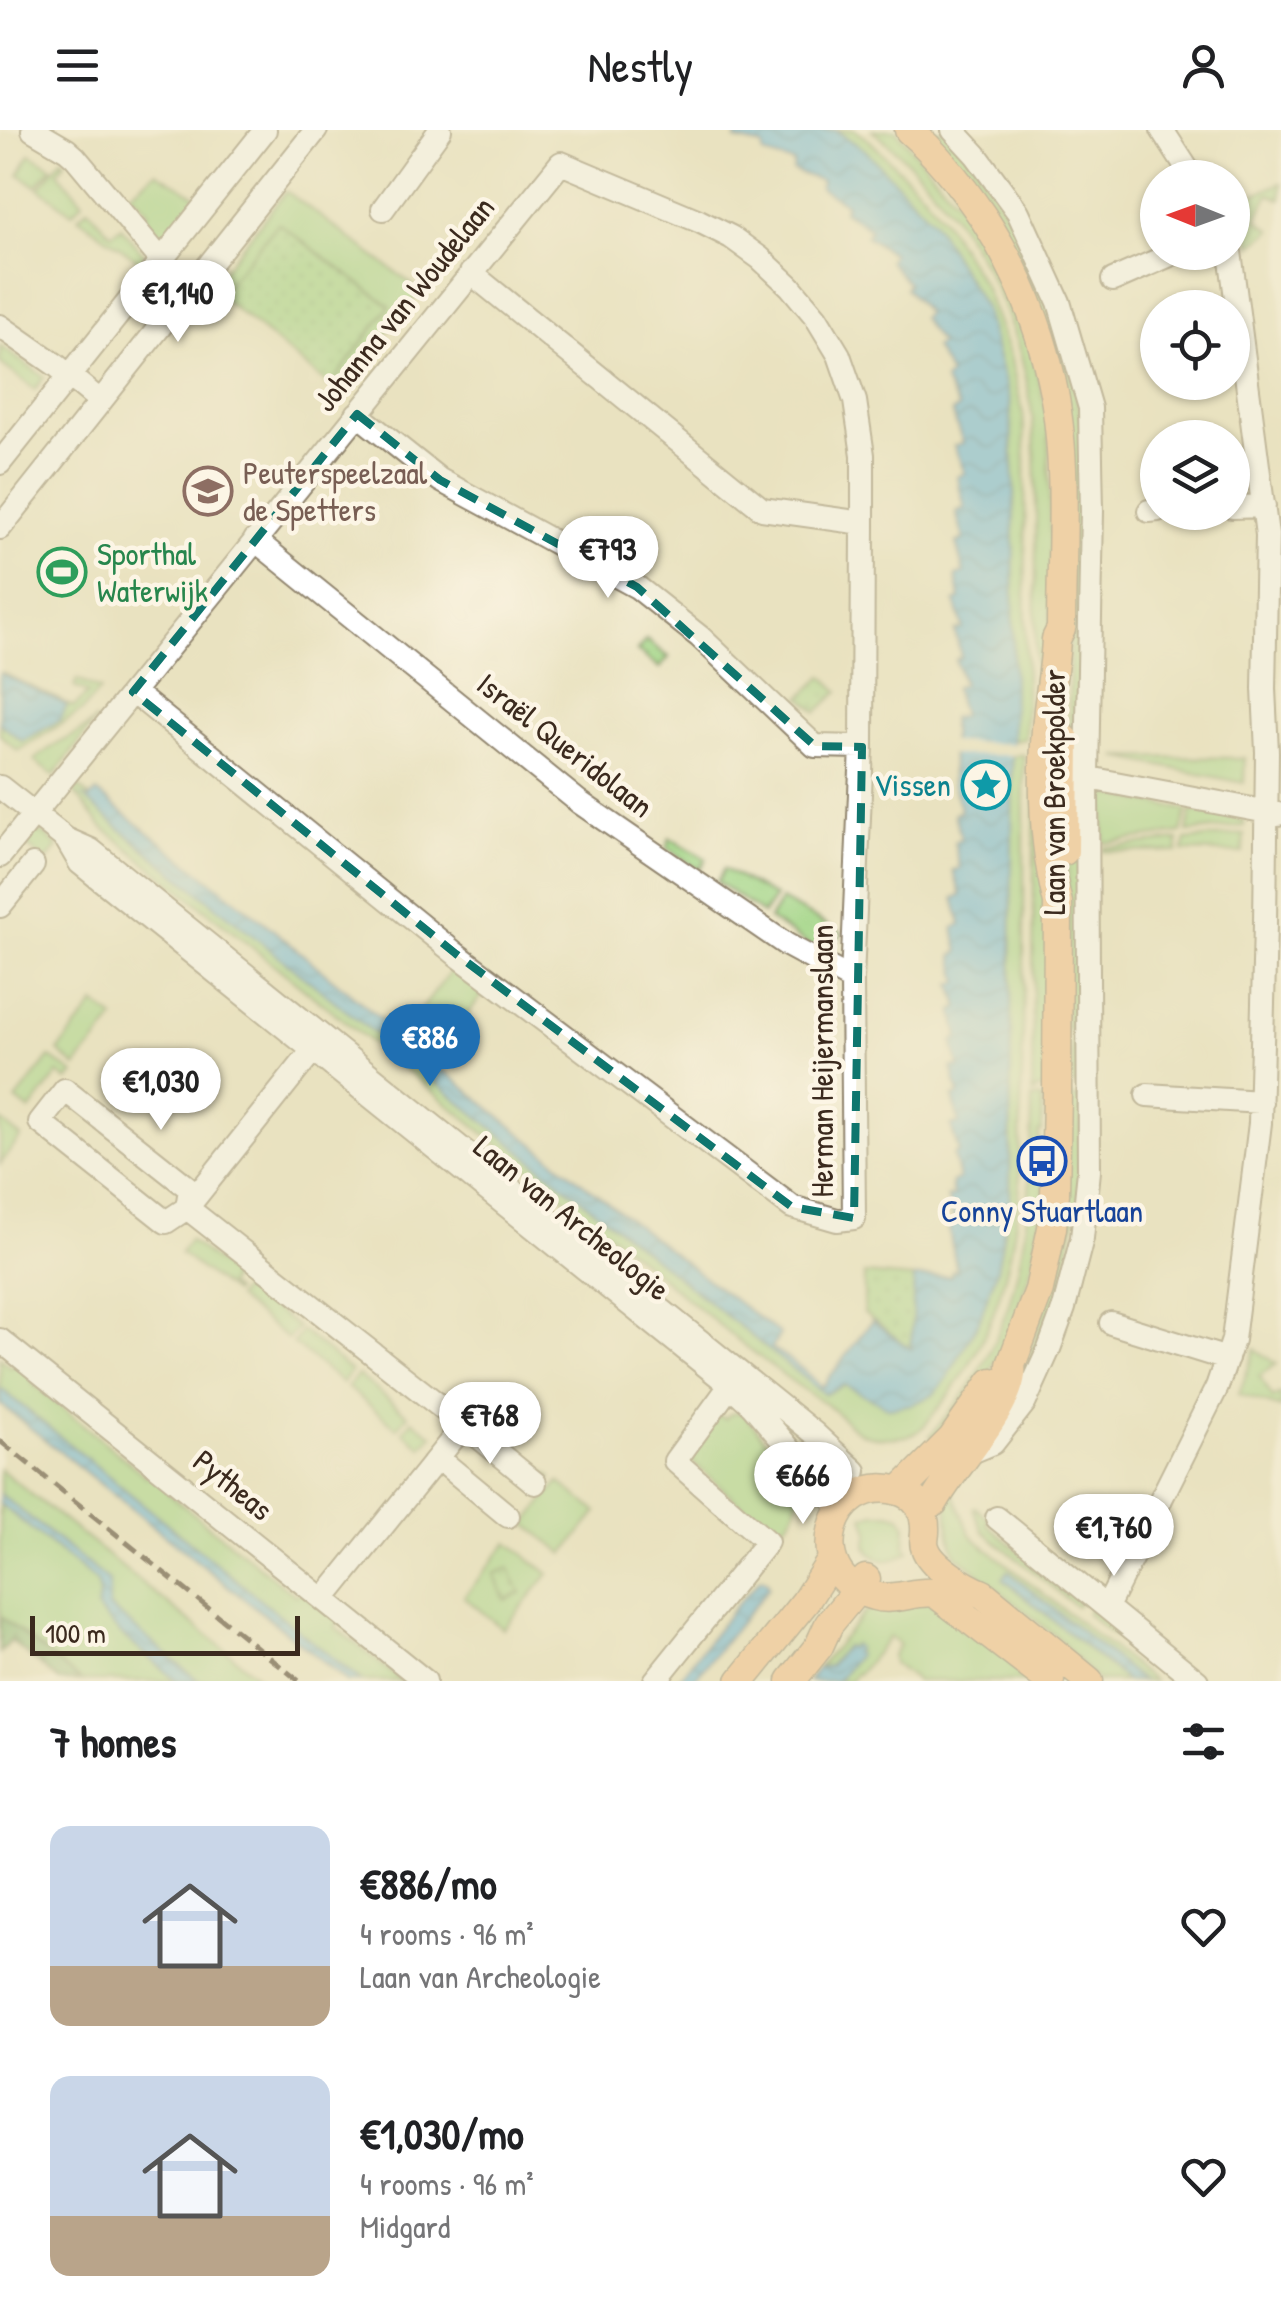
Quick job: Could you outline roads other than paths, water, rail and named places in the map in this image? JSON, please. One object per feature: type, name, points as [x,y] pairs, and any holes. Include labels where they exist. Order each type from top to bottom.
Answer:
[{"type":"main road","name":"Laan van Broekpolder","points":[[909,130],[948,170],[1004,250],[1025,293],[1042,343],[1054,394],[1060,446],[1061,629],[1056,639],[1048,710],[1066,775],[1046,826],[1058,903],[1057,1126],[1052,1228],[1039,1290],[1011,1365],[1013,1377],[969,1453],[944,1482],[934,1502]]},
{"type":"main road","name":"Laan van Broekpolder","points":[[906,1486],[952,1439],[999,1372],[1011,1365]]},
{"type":"main road","points":[[855,1471],[894,1475],[922,1509],[924,1546],[965,1587],[983,1594],[1090,1681]]},
{"type":"main road","points":[[790,1681],[819,1646],[830,1624],[865,1588],[909,1580],[928,1567],[935,1553],[940,1520],[934,1502],[924,1490],[906,1486],[862,1494],[841,1508],[832,1524],[830,1540],[832,1560],[843,1580],[865,1588],[895,1597],[934,1592],[1050,1681]]},
{"type":"main road","points":[[841,1508],[848,1523],[846,1556],[865,1588]]},
{"type":"main road","points":[[741,1681],[832,1560]]},
{"type":"street","points":[[33,130],[75,157],[162,261]]},
{"type":"street","points":[[0,463],[265,130]]},
{"type":"street","points":[[0,528],[316,130]]},
{"type":"street","points":[[382,209],[440,130]]},
{"type":"street","name":"Laan van Broekpolder","points":[[953,130],[1018,212],[1059,302],[1090,408],[1092,511],[1066,775],[1089,1171],[1082,1238],[1059,1322],[1025,1402],[993,1443],[969,1453]]},
{"type":"street","points":[[1162,130],[1181,160]]},
{"type":"street","name":"Johanna van Woudelaan","points":[[0,856],[561,162]]},
{"type":"street","name":"Herman Heijermanslaan","points":[[133,692],[456,954],[792,1207],[836,1220],[854,1218],[852,980],[862,747],[864,523],[863,455],[855,401],[839,355],[808,307],[760,258],[699,221],[561,162]]},
{"type":"street","points":[[1113,280],[1140,268]]},
{"type":"street","points":[[1106,1607],[1217,1387],[1232,1340],[1262,1102],[1274,813],[1264,689],[1268,535],[1232,270]]},
{"type":"street","points":[[472,273],[762,509],[864,523]]},
{"type":"street","points":[[0,326],[100,401]]},
{"type":"street","points":[[357,414],[440,480],[637,587],[700,637],[815,746],[862,747]]},
{"type":"street","points":[[1250,506],[1264,506]]},
{"type":"street","name":"Israël Queridolaan","points":[[255,540],[580,802],[788,945],[852,980]]},
{"type":"street","points":[[1066,775],[1274,813]]},
{"type":"street","name":"Laan van Archeologie","points":[[0,787],[66,839],[80,863],[318,1044],[735,1379],[814,1433],[855,1471]]},
{"type":"street","points":[[0,906],[33,865]]},
{"type":"street","points":[[188,1208],[190,1189],[65,1090],[40,1122],[166,1222],[188,1208],[318,1044]]},
{"type":"street","points":[[1146,1096],[1262,1102]]},
{"type":"street","points":[[188,1208],[535,1483]]},
{"type":"street","points":[[1110,1323],[1226,1359]]},
{"type":"street","name":"Pytheas","points":[[0,1340],[425,1681]]},
{"type":"street","points":[[655,1681],[767,1542],[675,1461],[735,1379]]},
{"type":"street","name":"Laan van Archeologie","points":[[735,1379],[752,1405],[841,1508]]},
{"type":"street","points":[[324,1599],[464,1425]]},
{"type":"street","points":[[438,1458],[508,1516]]},
{"type":"street","points":[[997,1518],[1198,1681]]},
{"type":"water","points":[[729,130],[835,130],[865,150],[933,221],[984,308],[1010,401],[1014,487],[1010,1197],[997,1269],[979,1321],[946,1380],[933,1395],[890,1408],[844,1385],[825,1394],[811,1384],[84,798],[89,799],[97,792],[259,918],[591,1189],[780,1334],[772,1348],[822,1387],[872,1321],[911,1349],[914,1278],[951,1276],[952,1271],[957,1271],[948,1225],[955,1223],[947,1197],[953,1197],[951,1183],[959,1179],[953,1155],[959,1152],[951,1126],[959,1123],[953,1097],[959,1095],[952,1068],[959,1066],[953,1041],[959,1038],[953,1011],[959,1008],[952,984],[959,982],[953,955],[959,952],[954,928],[961,924],[954,898],[961,895],[953,870],[960,868],[954,842],[961,838],[954,814],[961,811],[952,784],[951,718],[962,715],[954,688],[963,684],[955,660],[961,657],[955,631],[963,628],[955,602],[960,599],[956,576],[964,573],[956,543],[964,539],[956,512],[965,508],[957,477],[965,473],[954,446],[963,443],[952,412],[959,408],[944,381],[950,375],[934,348],[940,344],[921,318],[927,313],[888,261],[892,254],[866,236],[870,229],[843,211],[846,204],[820,188],[822,181],[793,171],[794,163],[763,154],[763,146],[736,140],[737,131]]},
{"type":"water","points":[[0,673],[67,705],[60,720],[22,741],[0,723]]},
{"type":"water","points":[[0,1388],[362,1681],[347,1681],[0,1404]]},
{"type":"water","points":[[0,1494],[109,1581],[109,1607],[199,1681],[177,1681],[121,1634],[97,1609],[96,1581],[0,1504]]},
{"type":"water","points":[[1008,1571],[1142,1681],[1127,1681],[1003,1579]]},
{"type":"water","points":[[761,1578],[769,1587],[693,1681],[677,1681],[733,1609]]},
{"type":"water","points":[[853,1644],[858,1655],[837,1681],[808,1681],[818,1668],[829,1666],[845,1646]]},
{"type":"railway","points":[[0,1441],[299,1681]]},
{"type":"place","name":"Peuterspeelzaal de Spetters","points":[[208,491]]},
{"type":"place","name":"Sporthal Waterwijk","points":[[62,572]]},
{"type":"place","name":"Vissen","points":[[986,785]]},
{"type":"place","name":"Conny Stuartlaan","points":[[1042,1161]]}]
